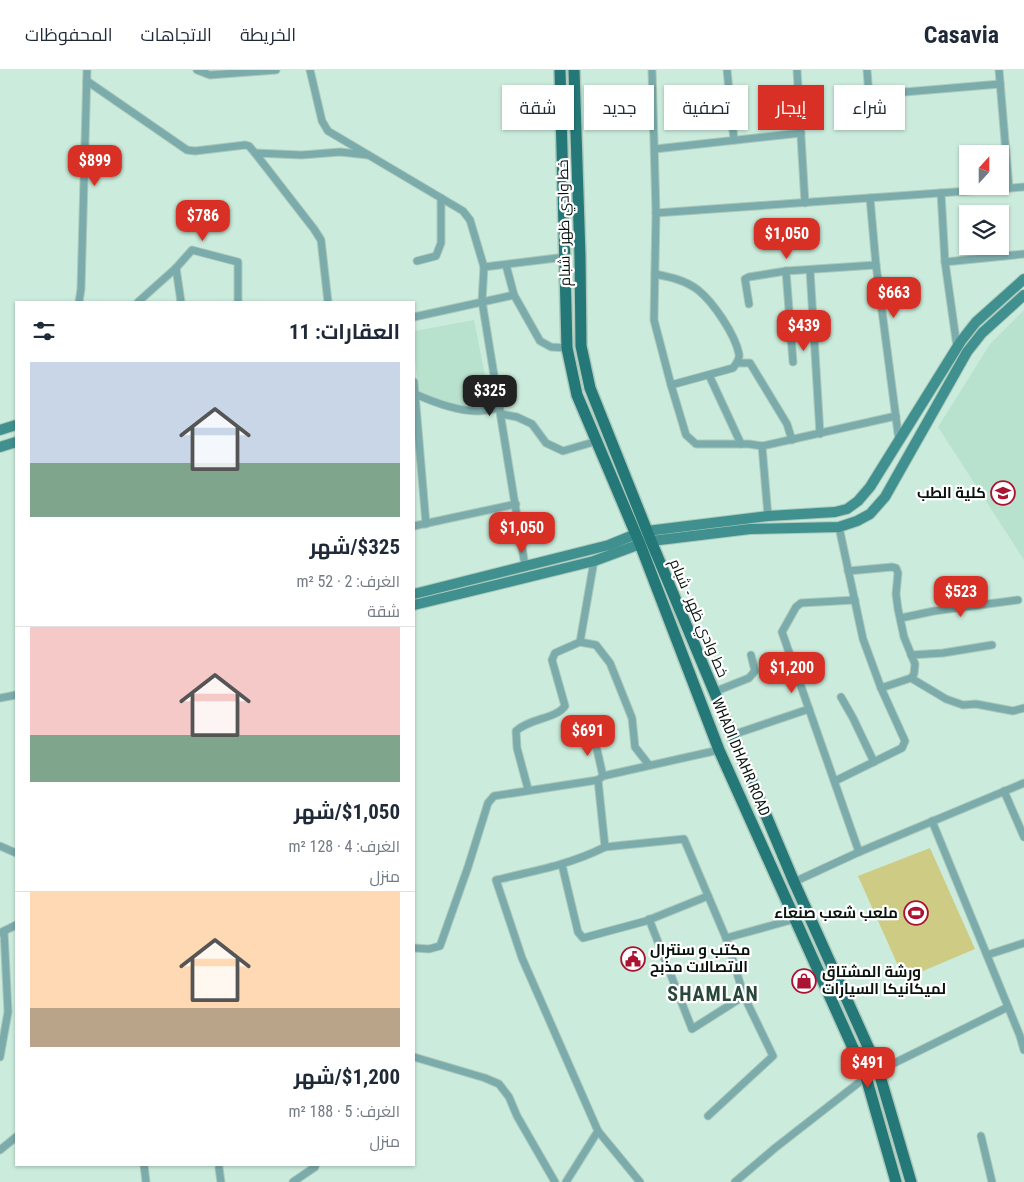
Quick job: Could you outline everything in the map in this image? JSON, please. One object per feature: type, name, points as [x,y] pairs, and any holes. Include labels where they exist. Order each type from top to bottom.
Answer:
[{"type":"main road","name":"WHADI DHAHR ROAD","points":[[560,70],[567,348],[577,395],[596,441],[643,537],[719,750],[866,1076],[896,1182]]},
{"type":"main road","name":"خط وادي ظهر - شبام","points":[[574,70],[581,346],[590,388],[643,537],[714,692],[794,882],[878,1069],[911,1182]]},
{"type":"street","points":[[79,301],[87,70]]},
{"type":"street","points":[[197,70],[210,75],[276,70]]},
{"type":"street","points":[[310,70],[322,121],[326,128],[463,211],[468,216],[484,267],[482,301],[516,504],[524,566]]},
{"type":"street","points":[[652,70],[656,213],[654,320],[686,435],[696,444],[762,446],[896,416]]},
{"type":"street","points":[[727,70],[734,140]]},
{"type":"street","points":[[797,70],[805,203]]},
{"type":"street","points":[[867,70],[869,95],[1000,84]]},
{"type":"street","points":[[999,70],[1005,145]]},
{"type":"street","points":[[87,81],[187,150],[195,152],[248,146],[292,200],[321,240],[328,301]]},
{"type":"street","points":[[655,149],[801,133]]},
{"type":"street","points":[[255,153],[302,155],[340,152],[372,156]]},
{"type":"street","points":[[1009,188],[1024,187]]},
{"type":"street","points":[[656,213],[959,192]]},
{"type":"street","points":[[941,193],[945,262],[957,347]]},
{"type":"street","points":[[417,261],[436,256],[441,243],[441,198]]},
{"type":"street","points":[[870,198],[876,265],[899,441]]},
{"type":"street","points":[[139,301],[176,268],[192,250],[238,262],[238,301]]},
{"type":"street","points":[[945,262],[1024,254]]},
{"type":"street","points":[[484,267],[565,257]]},
{"type":"street","points":[[506,265],[514,294],[540,341],[551,347],[567,348]]},
{"type":"street","points":[[749,304],[745,279],[749,277],[786,271],[876,265]]},
{"type":"street","points":[[176,268],[181,301]]},
{"type":"street","points":[[810,270],[820,434]]},
{"type":"street","points":[[786,271],[793,362]]},
{"type":"street","points":[[655,274],[676,278],[697,289],[714,305],[730,332],[739,355],[734,368],[671,385]]},
{"type":"street","points":[[415,594],[643,537],[768,516],[836,512],[847,509],[858,501],[870,488],[957,347],[976,322],[1024,279]]},
{"type":"street","points":[[415,317],[514,294]]},
{"type":"street","points":[[415,605],[594,561],[643,537],[750,529],[839,528],[857,521],[870,514],[886,497],[966,352],[982,333],[1024,295]]},
{"type":"street","points":[[737,363],[750,363],[787,424],[792,440]]},
{"type":"street","points":[[709,375],[741,444]]},
{"type":"street","points":[[426,524],[415,394],[426,399],[468,410],[500,411],[517,417],[532,424],[546,443],[563,451],[596,441]]},
{"type":"street","points":[[0,430],[15,425]]},
{"type":"street","points":[[0,447],[15,442]]},
{"type":"street","points":[[762,446],[768,516]]},
{"type":"street","points":[[415,526],[516,504]]},
{"type":"street","points":[[835,781],[902,748],[905,741],[881,688],[864,638],[839,528]]},
{"type":"street","points":[[580,642],[594,561]]},
{"type":"street","points":[[848,571],[892,567],[896,568],[898,574],[896,594],[904,637],[914,664],[914,674],[911,678],[881,688]]},
{"type":"street","points":[[855,600],[801,603],[796,607],[782,632],[859,852]]},
{"type":"street","points":[[901,618],[934,611],[1018,600]]},
{"type":"street","points":[[528,789],[517,748],[516,731],[524,724],[560,712],[565,706],[552,660],[555,653],[580,642],[596,645],[610,663],[632,718],[635,748],[649,765]]},
{"type":"street","points":[[911,655],[943,653],[992,645]]},
{"type":"street","points":[[714,692],[750,678],[755,671],[751,655]]},
{"type":"street","points":[[911,678],[946,699],[963,705],[976,704],[1013,711],[1024,708]]},
{"type":"street","points":[[0,698],[15,695]]},
{"type":"street","points":[[841,697],[874,762]]},
{"type":"street","points":[[732,735],[809,709]]},
{"type":"street","points":[[593,732],[601,778],[605,847]]},
{"type":"street","points":[[415,948],[429,949],[440,946],[488,803],[494,796],[601,778],[649,765],[719,750]]},
{"type":"street","points":[[794,882],[859,852],[1024,783]]},
{"type":"street","points":[[1004,791],[1024,837]]},
{"type":"street","points":[[932,822],[1020,1036],[1024,1050]]},
{"type":"street","points":[[640,1182],[598,1131],[522,958],[496,880],[562,865],[584,858],[605,847],[684,839],[726,938],[744,996],[774,1056],[708,1116]]},
{"type":"street","points":[[0,846],[15,853]]},
{"type":"street","points":[[562,865],[578,932],[583,938],[649,919],[708,896]]},
{"type":"street","points":[[726,938],[795,918]]},
{"type":"street","points":[[649,919],[692,1029],[744,996]]},
{"type":"street","points":[[0,1057],[8,1012],[2,932],[15,926]]},
{"type":"street","points":[[987,955],[1024,943]]},
{"type":"street","points":[[736,1182],[775,1148],[866,1076],[1008,1007]]},
{"type":"street","points":[[415,1057],[499,1084],[509,1097],[517,1116],[555,1182]]},
{"type":"street","points":[[566,1182],[598,1131]]},
{"type":"street","points":[[981,1136],[992,1182]]},
{"type":"street","points":[[0,1150],[15,1138]]},
{"type":"street","points":[[144,1166],[146,1182]]},
{"type":"street","points":[[220,1166],[221,1182]]},
{"type":"street","points":[[292,1182],[315,1168]]},
{"type":"shaded area","name":"كلية الطب","points":[[1024,310],[1024,560],[938,427],[990,344]]},
{"type":"shaded area","points":[[474,320],[492,411],[466,409],[419,394],[415,358],[415,331]]},
{"type":"shaded area","name":"ملعب شعب صنعاء","points":[[930,848],[975,949],[904,979],[858,876]]},
{"type":"place","name":"كلية الطب","points":[[1003,493]]},
{"type":"place","name":"ملعب شعب صنعاء","points":[[916,913]]},
{"type":"place","name":"مكتب و سنترال الاتصالات مذبح","points":[[633,959]]},
{"type":"place","name":"ورشة المشتاق لميكانيكا السيارات","points":[[804,981]]},
{"type":"district","name":"SHAMLAN","points":[[713,994]]}]
